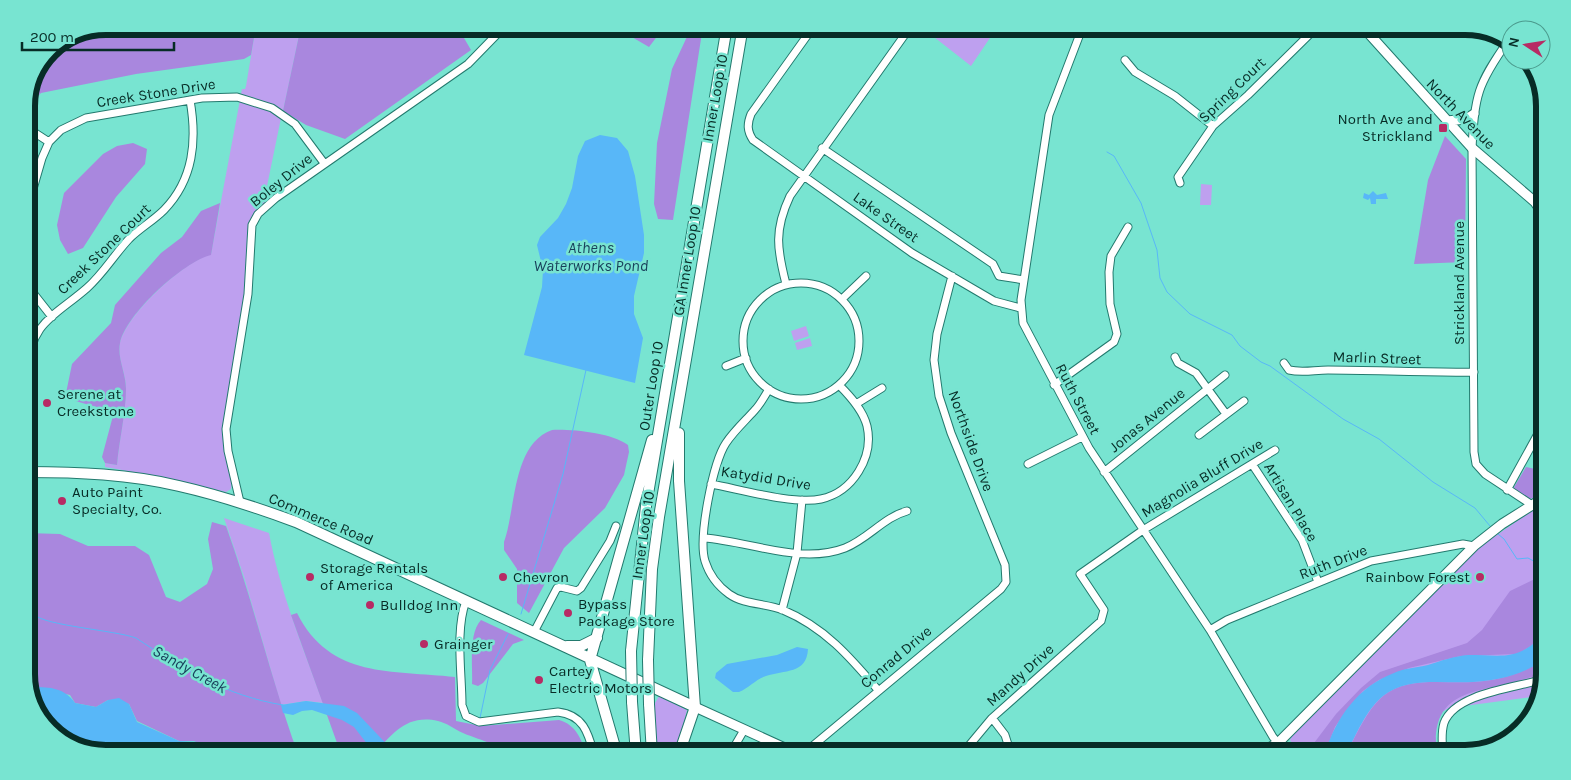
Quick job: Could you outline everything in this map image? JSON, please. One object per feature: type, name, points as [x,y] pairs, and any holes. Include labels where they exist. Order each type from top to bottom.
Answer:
[{"type":"highway","name":"Outer Loop 10","points":[[635,745],[631,651],[642,542],[664,393],[725,35]]},
{"type":"highway","name":"Inner Loop 10","points":[[716,176],[741,35]]},
{"type":"highway","name":"GA Inner Loop 10","points":[[683,382],[716,176]]},
{"type":"highway","points":[[682,745],[695,707],[679,472],[678,439],[683,382]]},
{"type":"highway","name":"Inner Loop 10","points":[[651,745],[648,660],[652,569],[683,382]]},
{"type":"highway","points":[[614,745],[590,660],[664,393]]},
{"type":"highway","name":"Commerce Road","points":[[35,472],[104,475],[159,482],[240,502],[296,522],[534,632],[590,660],[695,707]]},
{"type":"highway","points":[[563,646],[581,646],[596,638]]},
{"type":"main road","name":"North Avenue","points":[[1370,35],[1472,148],[1535,202]]},
{"type":"main road","points":[[1447,121],[1466,120],[1474,114]]},
{"type":"main road","points":[[1274,745],[1474,546],[1502,524],[1536,503]]},
{"type":"main road","points":[[695,707],[778,745]]},
{"type":"street","name":"Boley Drive","points":[[240,502],[229,458],[226,429],[248,294],[252,225],[263,208],[324,163],[468,64],[496,35]]},
{"type":"street","name":"Lake Street","points":[[808,35],[752,114],[748,122],[748,130],[753,140],[912,253],[994,301],[1020,308]]},
{"type":"street","points":[[786,284],[779,256],[778,227],[790,196],[822,148],[905,35]]},
{"type":"street","name":"Ruth Street","points":[[1080,35],[1049,115],[1020,308],[1023,323],[1082,437],[1210,630],[1278,743]]},
{"type":"street","name":"Spring Court","points":[[1180,183],[1178,177],[1212,126],[1248,95],[1309,35]]},
{"type":"street","name":"Strickland Avenue","points":[[1501,52],[1483,79],[1476,95],[1474,114],[1472,148],[1473,424],[1476,464],[1507,490],[1532,505]]},
{"type":"street","points":[[1125,60],[1135,72],[1175,96],[1212,126]]},
{"type":"street","name":"Creek Stone Drive","points":[[35,182],[49,142],[61,130],[86,118],[190,100],[226,96],[263,104],[295,124],[324,163]]},
{"type":"street","name":"Creek Stone Court","points":[[35,336],[52,317],[86,288],[128,240],[161,213],[178,192],[188,173],[194,150],[194,125],[190,100]]},
{"type":"street","points":[[35,133],[49,142]]},
{"type":"street","points":[[822,148],[993,264],[999,276],[1024,280]]},
{"type":"street","points":[[1054,385],[1114,342],[1117,334],[1110,304],[1109,272],[1112,256],[1128,227]]},
{"type":"street","points":[[842,299],[866,276]]},
{"type":"street","name":"Northside Drive","points":[[952,276],[937,334],[934,360],[939,396],[951,433],[1005,564],[1006,582]]},
{"type":"street","points":[[803,282],[820,286],[842,299],[852,312],[858,326],[859,342],[853,366],[839,385],[819,396],[802,399],[785,397],[769,389],[752,372],[746,358],[743,340],[746,321],[755,305],[769,292],[786,284],[803,282]]},
{"type":"street","points":[[35,295],[52,317]]},
{"type":"street","name":"Jonas Avenue","points":[[1175,357],[1178,362],[1196,373],[1226,414]]},
{"type":"street","points":[[726,366],[746,358]]},
{"type":"street","name":"Marlin Street","points":[[1284,363],[1289,370],[1298,372],[1328,370],[1474,372]]},
{"type":"street","name":"Jonas Avenue","points":[[1104,472],[1225,375]]},
{"type":"street","name":"Katydid Drive","points":[[711,484],[802,500],[821,499],[836,493],[851,481],[862,467],[868,442],[867,424],[856,404],[839,385]]},
{"type":"street","points":[[856,404],[882,388]]},
{"type":"street","points":[[769,389],[755,410],[726,443],[716,462],[711,484],[704,538],[704,560],[713,578],[730,595],[782,610],[818,628],[843,649],[878,690]]},
{"type":"street","points":[[1199,435],[1244,401]]},
{"type":"street","points":[[1028,464],[1082,437]]},
{"type":"street","points":[[1507,490],[1536,437]]},
{"type":"street","name":"Magnolia Bluff Drive","points":[[1101,621],[1104,610],[1080,574],[1143,530],[1275,450]]},
{"type":"street","name":"Artisan Place","points":[[1252,464],[1302,540],[1318,582]]},
{"type":"street","points":[[782,610],[790,586],[797,553],[802,500]]},
{"type":"street","points":[[704,538],[726,540],[797,553],[821,553],[843,548],[866,538],[896,514],[907,511]]},
{"type":"street","points":[[534,632],[557,588],[561,586],[576,591],[581,588],[610,541],[616,526]]},
{"type":"street","name":"Ruth Drive","points":[[1210,630],[1227,620],[1371,561],[1463,544],[1474,546]]},
{"type":"street","name":"Conrad Drive","points":[[813,745],[1001,589],[1006,582]]},
{"type":"street","points":[[466,601],[461,625],[462,705],[466,716],[479,722],[558,712],[569,713],[577,718],[587,731],[591,745]]},
{"type":"street","name":"Mandy Drive","points":[[970,745],[992,718],[1101,621]]},
{"type":"street","points":[[1442,745],[1444,723],[1454,709],[1466,700],[1535,681]]},
{"type":"street","points":[[992,718],[1005,735],[1008,745]]},
{"type":"street","points":[[735,745],[744,730]]},
{"type":"street","points":[[1288,745],[1287,742],[1289,732]]},
{"type":"shaded area","points":[[254,35],[299,35],[283,111],[266,102],[241,94],[242,89],[245,89]]},
{"type":"shaded area","points":[[254,35],[251,55],[244,59],[136,74],[41,93],[35,99],[40,79],[56,56],[79,40],[92,36]]},
{"type":"shaded area","points":[[299,35],[462,35],[471,50],[345,139],[306,125],[283,111]]},
{"type":"shaded area","points":[[628,35],[658,35],[649,47]]},
{"type":"shaded area","points":[[688,35],[702,35],[673,220],[658,219],[654,204],[657,143],[672,69]]},
{"type":"shaded area","points":[[931,35],[992,35],[971,66]]},
{"type":"shaded area","points":[[240,100],[267,109],[281,118],[267,186],[273,195],[255,213],[247,233],[246,290],[225,412],[224,439],[232,482],[231,489],[226,492],[167,478],[105,467],[105,463],[117,465],[124,417],[126,388],[119,349],[120,343],[133,318],[144,304],[186,267],[211,254]]},
{"type":"shaded area","points":[[1445,136],[1466,159],[1465,262],[1414,264],[1428,180]]},
{"type":"shaded area","points":[[133,143],[147,149],[145,164],[116,197],[83,248],[68,254],[60,240],[57,225],[64,193],[103,154],[117,146]]},
{"type":"shaded area","points":[[1201,184],[1212,185],[1211,205],[1200,205]]},
{"type":"shaded area","points":[[220,203],[211,255],[199,260],[171,278],[144,304],[124,331],[119,349],[126,383],[124,417],[117,465],[105,463],[102,457],[114,412],[65,398],[72,364],[111,323],[115,305],[161,253],[182,237],[201,211]]},
{"type":"shaded area","points":[[806,326],[809,336],[794,341],[791,331]]},
{"type":"shaded area","points":[[810,338],[812,346],[797,350],[795,343]]},
{"type":"shaded area","points":[[552,430],[581,431],[612,437],[628,445],[629,452],[624,475],[605,508],[564,548],[529,613],[517,603],[517,569],[504,550],[504,542],[522,463],[529,449],[539,437]]},
{"type":"shaded area","points":[[1526,467],[1536,469],[1536,497],[1530,499],[1513,489]]},
{"type":"shaded area","points":[[1536,508],[1536,674],[1532,697],[1449,708],[1385,745],[1293,745],[1290,740],[1292,736],[1482,545]]},
{"type":"shaded area","points":[[224,518],[269,533],[279,577],[323,703],[306,701],[281,705],[244,577]]},
{"type":"shaded area","points":[[212,522],[226,526],[295,745],[202,745],[194,741],[179,741],[137,721],[129,704],[108,700],[96,707],[75,703],[70,695],[36,688],[35,533],[60,534],[88,546],[135,546],[149,555],[166,597],[180,602],[207,584],[213,569],[208,539]]},
{"type":"shaded area","points":[[1536,578],[1536,641],[1531,646],[1518,654],[1461,656],[1409,668],[1379,680],[1363,691],[1349,707],[1335,727],[1328,745],[1313,745],[1336,714],[1361,688],[1380,672],[1467,643],[1482,630],[1510,591]]},
{"type":"shaded area","points":[[297,613],[311,634],[327,650],[345,660],[365,667],[386,671],[455,677],[456,721],[481,726],[559,720],[574,729],[583,745],[491,745],[441,722],[418,720],[394,732],[382,745],[338,745],[291,615]]},
{"type":"shaded area","points":[[481,620],[524,640],[513,644],[483,683],[478,686],[472,684],[472,650],[474,633]]},
{"type":"shaded area","points":[[1536,664],[1536,676],[1470,693],[1458,698],[1449,705],[1437,727],[1436,744],[1351,745],[1362,723],[1377,702],[1393,690],[1414,683],[1492,680],[1520,672]]},
{"type":"shaded area","points":[[659,696],[687,710],[678,745],[656,745],[654,705]]},
{"type":"water","name":"Athens Waterworks Pond","points":[[600,135],[617,138],[628,151],[635,176],[644,235],[644,253],[634,296],[634,314],[643,338],[635,383],[524,355],[542,287],[543,270],[537,245],[540,237],[558,218],[566,204],[572,188],[578,156],[585,141]]},
{"type":"water","points":[[1373,191],[1377,195],[1386,193],[1388,199],[1376,199],[1376,204],[1371,204],[1370,198],[1368,200],[1363,198],[1364,193],[1369,195]]},
{"type":"water","points":[[1535,642],[1536,665],[1529,669],[1492,680],[1415,683],[1393,690],[1383,696],[1371,708],[1351,745],[1328,745],[1335,728],[1350,705],[1359,695],[1381,679],[1402,670],[1458,656],[1510,655],[1526,649]]},
{"type":"water","points":[[797,647],[808,649],[804,663],[799,667],[762,677],[739,692],[733,692],[715,678],[716,673],[727,664],[777,655]]},
{"type":"water","points":[[36,687],[57,689],[67,694],[75,703],[96,707],[108,700],[119,698],[129,704],[137,722],[179,741],[201,742],[206,745],[106,745],[88,743],[67,733],[53,721],[42,705]]},
{"type":"water","points":[[306,701],[344,706],[357,713],[387,745],[368,745],[354,727],[342,720],[312,710],[302,711],[293,715],[283,713],[281,705]]},
{"type":"waterway","points":[[1107,152],[1114,156],[1141,203],[1157,250],[1160,278],[1167,292],[1190,314],[1232,335],[1240,346],[1261,362],[1270,366],[1343,419],[1379,439],[1433,482],[1475,508],[1490,526]]},
{"type":"waterway","points":[[521,614],[563,474],[586,370]]},
{"type":"waterway","points":[[1498,534],[1504,539],[1517,559],[1528,558],[1536,562]]},
{"type":"waterway","name":"Sandy Creek","points":[[35,615],[51,622],[136,638],[206,680],[243,695],[283,705]]},
{"type":"waterway","points":[[480,718],[490,670],[508,634]]},
{"type":"place","name":"North Ave and Strickland","points":[[1443,128]]},
{"type":"place","name":"Serene at Creekstone","points":[[47,403]]},
{"type":"place","name":"Auto Paint Specialty, Co.","points":[[62,501]]},
{"type":"place","name":"Storage Rentals of America","points":[[310,577]]},
{"type":"place","name":"Chevron","points":[[503,577]]},
{"type":"place","name":"Rainbow Forest","points":[[1480,577]]},
{"type":"place","name":"Bulldog Inn","points":[[370,605]]},
{"type":"place","name":"Bypass Package Store","points":[[568,613]]},
{"type":"place","name":"Grainger","points":[[424,644]]},
{"type":"place","name":"Cartey Electric Motors","points":[[539,680]]}]
